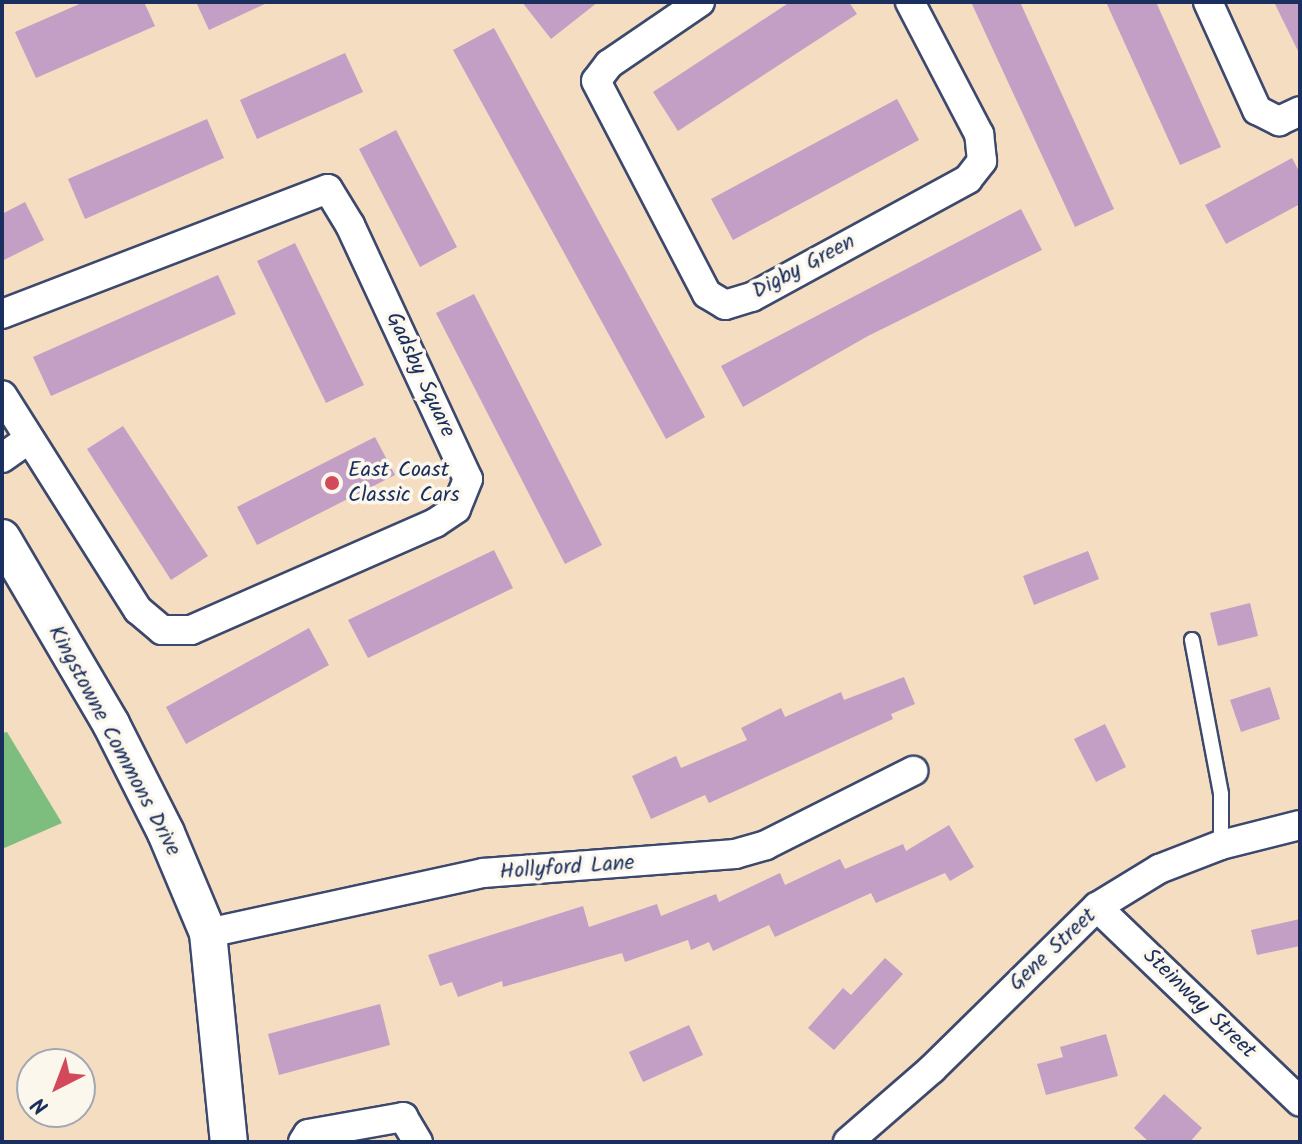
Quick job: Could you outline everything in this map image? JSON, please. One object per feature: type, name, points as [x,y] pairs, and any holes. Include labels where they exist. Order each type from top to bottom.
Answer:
[{"type":"street","name":"Digby Green","points":[[700,2],[609,64],[596,81],[707,294],[725,305],[752,297],[968,179],[982,161],[979,134],[910,2]]},
{"type":"street","points":[[1208,2],[1257,110],[1279,121],[1300,111]]},
{"type":"street","name":"Gadsby Square","points":[[2,314],[328,189],[350,225],[468,479],[456,509],[435,523],[191,630],[162,630],[138,610],[2,395]]},
{"type":"street","points":[[2,458],[29,439]]},
{"type":"street","name":"Kingstowne Commons Drive","points":[[2,538],[111,724],[166,833],[208,933],[229,1142]]},
{"type":"street","name":"Hollyford Lane","points":[[208,933],[483,873],[735,854],[766,845],[913,771]]},
{"type":"street","name":"Gene Street","points":[[848,1142],[932,1069],[1097,907],[1159,869],[1221,845],[1300,825]]},
{"type":"street","name":"Steinway Street","points":[[1097,907],[1300,1102]]},
{"type":"street","points":[[303,1142],[308,1134],[403,1117],[418,1142]]},
{"type":"lane","points":[[1192,640],[1221,794],[1221,845]]},
{"type":"green space","points":[[7,732],[62,823],[2,849],[2,733]]},
{"type":"building","points":[[84,2],[144,2],[155,26],[36,78],[15,32]]},
{"type":"building","points":[[196,2],[269,2],[209,30]]},
{"type":"building","points":[[522,2],[598,2],[551,39]]},
{"type":"building","points":[[790,2],[849,2],[857,14],[678,131],[653,92]]},
{"type":"building","points":[[971,2],[1020,2],[1114,209],[1075,227]]},
{"type":"building","points":[[1106,2],[1156,2],[1221,147],[1180,165]]},
{"type":"building","points":[[1274,2],[1300,2],[1300,55]]},
{"type":"building","points":[[494,28],[705,417],[666,439],[453,50]]},
{"type":"building","points":[[345,53],[363,92],[257,139],[240,100]]},
{"type":"building","points":[[897,99],[919,140],[733,240],[711,199]]},
{"type":"building","points":[[207,119],[224,158],[85,219],[68,179]]},
{"type":"building","points":[[396,130],[457,247],[420,267],[359,149]]},
{"type":"building","points":[[1292,158],[1300,173],[1300,204],[1226,244],[1205,205]]},
{"type":"building","points":[[25,202],[44,240],[2,261],[2,214]]},
{"type":"building","points":[[1021,209],[1042,250],[868,336],[743,407],[721,366]]},
{"type":"building","points":[[295,243],[364,385],[326,403],[257,261]]},
{"type":"building","points":[[218,275],[236,314],[51,396],[33,357]]},
{"type":"building","points":[[474,294],[602,545],[565,564],[436,313]]},
{"type":"building","points":[[123,426],[208,556],[171,580],[87,449]]},
{"type":"building","points":[[375,437],[395,475],[257,545],[237,507]]},
{"type":"building","points":[[494,550],[513,588],[368,658],[348,620]]},
{"type":"building","points":[[1088,551],[1099,579],[1034,605],[1023,576]]},
{"type":"building","points":[[1250,603],[1258,636],[1218,646],[1210,613]]},
{"type":"building","points":[[309,628],[329,665],[186,744],[166,707]]},
{"type":"building","points":[[904,677],[915,704],[891,714],[893,719],[709,803],[705,795],[651,819],[632,776],[676,756],[681,768],[747,740],[741,728],[781,708],[785,717],[841,692],[844,700]]},
{"type":"building","points":[[1270,687],[1280,719],[1241,732],[1230,700]]},
{"type":"building","points":[[1105,724],[1126,767],[1096,782],[1074,739]]},
{"type":"building","points":[[949,825],[974,867],[950,881],[945,873],[876,903],[871,893],[775,937],[769,925],[713,951],[709,942],[691,950],[688,940],[625,962],[622,953],[503,987],[502,981],[458,997],[452,982],[440,986],[428,955],[583,906],[589,927],[657,904],[661,916],[716,894],[719,902],[780,873],[785,885],[840,859],[845,869],[903,844],[906,851]]},
{"type":"building","points":[[1300,919],[1300,946],[1257,955],[1251,930]]},
{"type":"building","points":[[885,958],[903,974],[834,1050],[808,1028],[843,988],[851,995]]},
{"type":"building","points":[[380,1004],[390,1045],[279,1075],[268,1034]]},
{"type":"building","points":[[689,1025],[703,1055],[643,1082],[629,1052]]},
{"type":"building","points":[[1106,1034],[1118,1076],[1046,1095],[1037,1064],[1063,1057],[1060,1047]]},
{"type":"building","points":[[1164,1094],[1202,1128],[1190,1142],[1149,1142],[1134,1128]]},
{"type":"place","name":"East Coast Classic Cars","points":[[332,483]]}]
